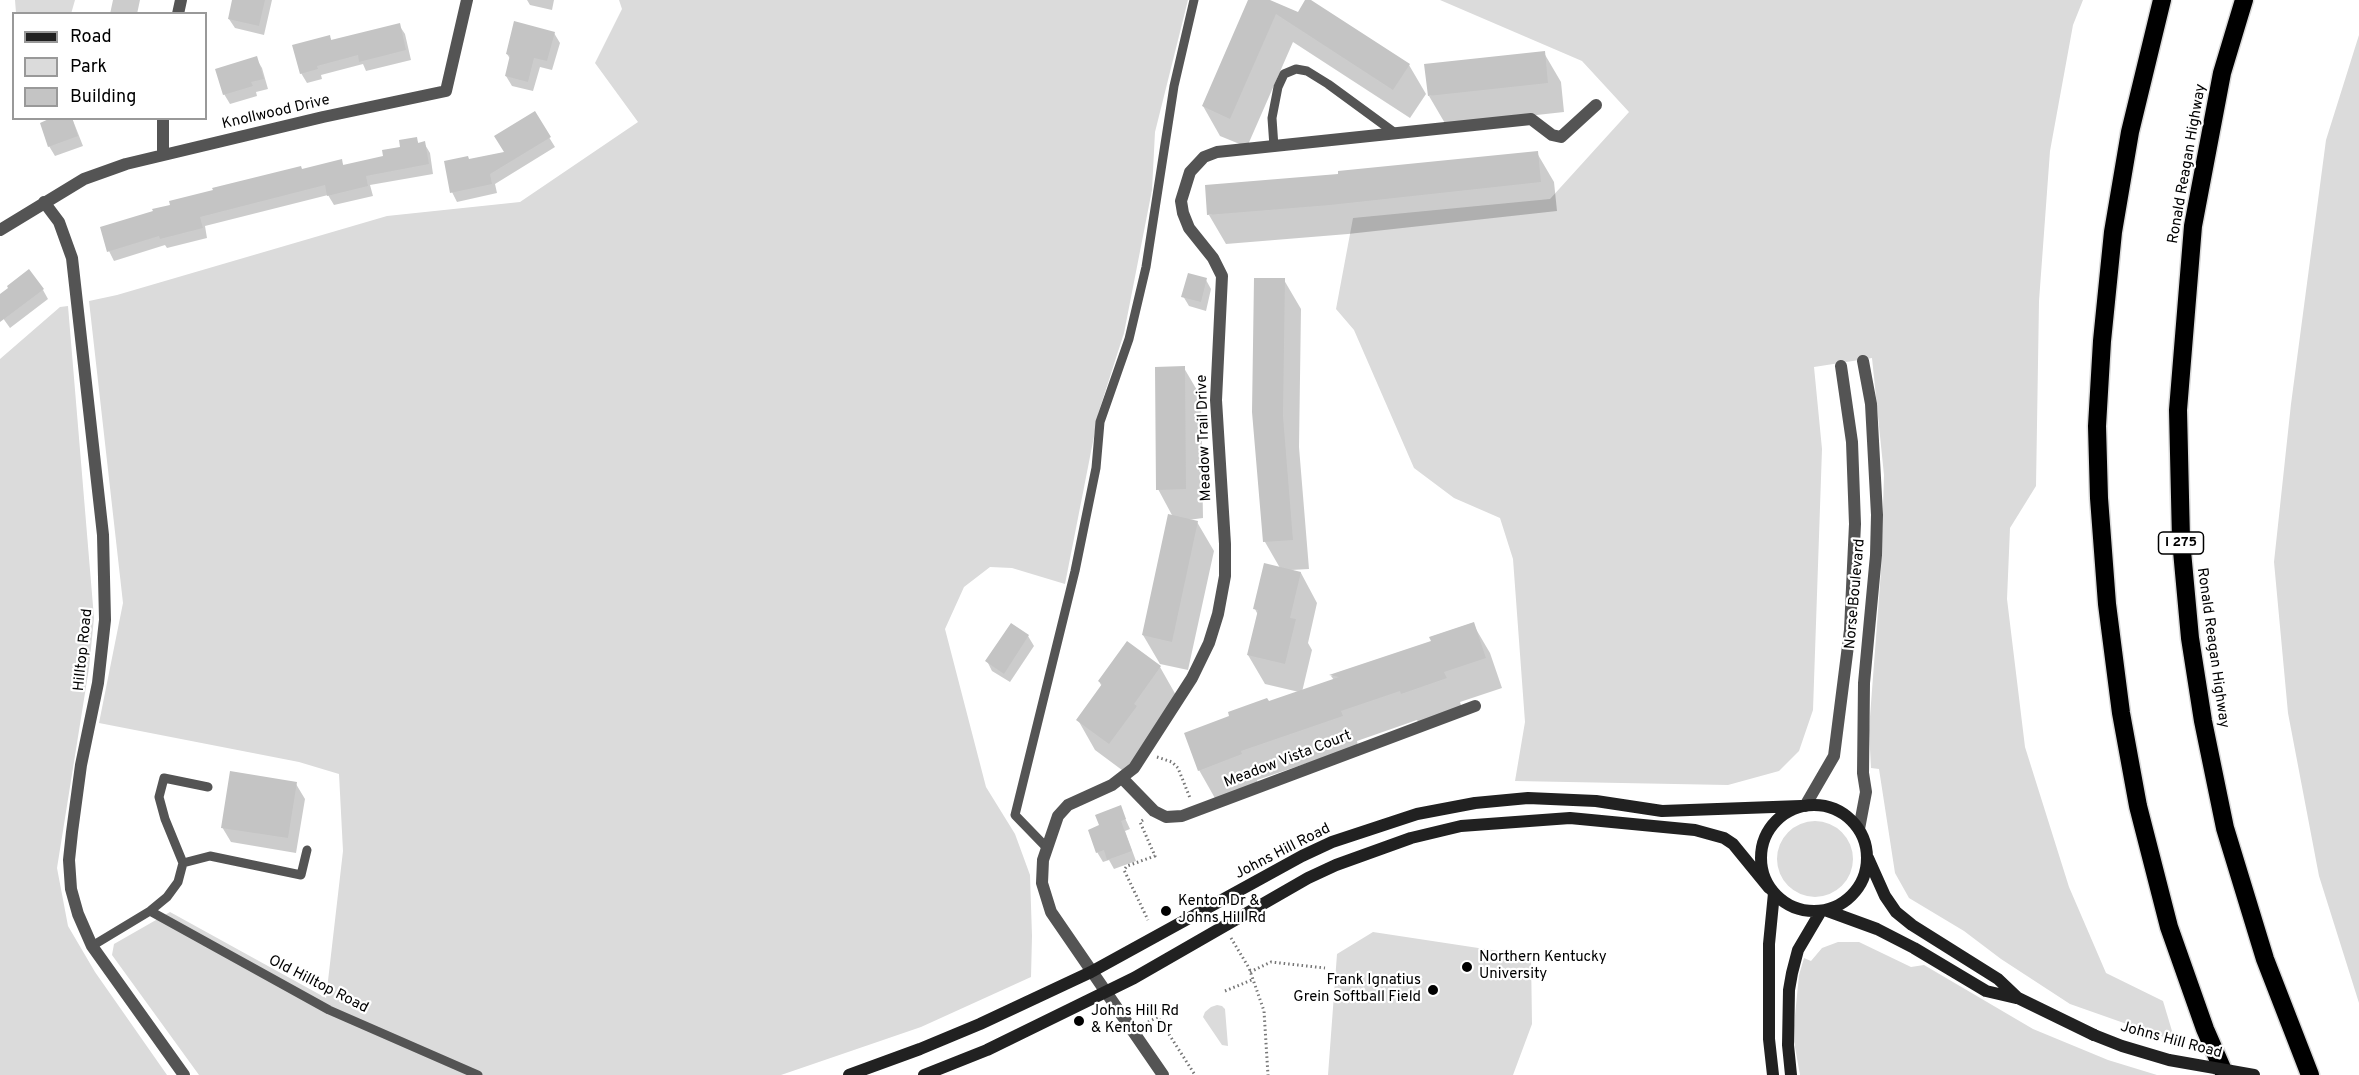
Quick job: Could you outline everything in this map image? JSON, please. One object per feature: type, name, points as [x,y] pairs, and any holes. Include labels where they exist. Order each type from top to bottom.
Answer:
[{"type":"highway","points":[[2162,0],[2130,132],[2113,232],[2101,352],[2097,426],[2098,498],[2107,604],[2121,713],[2138,806],[2169,927],[2205,1029],[2225,1075]]},
{"type":"highway","name":"Ronald Reagan Highway","points":[[2244,0],[2222,73],[2193,226],[2178,410],[2181,540],[2190,638],[2203,722],[2225,828],[2265,959],[2310,1075]]},
{"type":"main road","name":"Johns Hill Road","points":[[849,1075],[980,1024],[1091,972],[1302,856],[1342,838],[1417,814],[1475,803],[1528,798],[1596,801],[1662,811],[1803,806]]},
{"type":"main road","points":[[924,1075],[987,1050],[1105,992],[1170,958],[1308,878],[1336,865],[1411,838],[1461,826],[1570,818],[1695,830],[1724,838],[1733,844],[1772,890],[1794,908],[1823,911],[1839,905],[1861,884],[1866,869],[1867,854],[1859,829],[1848,817],[1834,809],[1818,805],[1803,806],[1786,813],[1773,824],[1764,839],[1761,855],[1762,873],[1772,890],[1769,944],[1769,1039],[1773,1075]]},
{"type":"main road","name":"Johns Hill Road","points":[[1867,854],[1879,886],[1896,912],[1912,925],[1998,979],[2018,998]]},
{"type":"main road","points":[[1791,1075],[1788,1045],[1789,990],[1792,973],[1798,950],[1823,911]]},
{"type":"main road","name":"Johns Hill Road","points":[[1823,911],[1877,929],[1986,991],[2018,998],[2122,1046],[2169,1060],[2254,1075]]},
{"type":"street","name":"Knollwood Drive","points":[[0,231],[84,179],[126,164],[323,117],[446,92],[468,0]]},
{"type":"street","name":"Meadow Trail Drive","points":[[1163,1075],[1050,912],[1042,883],[1043,860],[1058,816],[1068,805],[1097,793],[1134,768],[1192,678],[1209,643],[1218,614],[1225,576],[1216,400],[1222,276],[1213,258],[1189,228],[1181,201],[1190,172],[1204,157],[1217,152],[1532,119],[1552,135],[1561,137],[1596,105]]},
{"type":"street","points":[[163,120],[163,154]]},
{"type":"street","name":"Hilltop Road","points":[[44,202],[59,222],[72,258],[103,535],[105,620],[98,683],[81,765],[69,860],[71,889],[78,914],[92,946],[184,1075]]},
{"type":"street","name":"Norse Boulevard","points":[[1859,829],[1866,792],[1863,773],[1864,683],[1876,555],[1877,515],[1871,404],[1863,361]]},
{"type":"street","name":"Norse Boulevard","points":[[1803,806],[1834,756],[1850,630],[1856,524],[1852,442],[1841,366]]},
{"type":"street","name":"Meadow Vista Court","points":[[1154,811],[1173,817],[1194,811],[1475,706]]},
{"type":"street","points":[[1122,778],[1154,811]]},
{"type":"lane","points":[[1047,848],[1015,814],[1075,571],[1096,468],[1100,422],[1127,346],[1146,267],[1174,86],[1194,0]]},
{"type":"lane","points":[[1274,147],[1272,118],[1278,87],[1284,74],[1296,69],[1307,71],[1328,84],[1395,133]]},
{"type":"lane","points":[[92,946],[150,911],[167,897],[178,882],[183,863],[165,819],[159,797],[164,778],[208,787]]},
{"type":"lane","points":[[183,863],[210,856],[301,875],[307,850]]},
{"type":"lane","name":"Old Hilltop Road","points":[[150,911],[329,1010],[478,1075]]},
{"type":"path","points":[[1144,753],[1172,762],[1178,768],[1194,811]]},
{"type":"path","points":[[1148,920],[1124,870],[1126,866],[1155,856],[1140,822],[1154,811]]},
{"type":"path","points":[[1231,939],[1254,979],[1264,1011],[1268,1075]]},
{"type":"path","points":[[1250,972],[1271,962],[1326,968]]},
{"type":"path","points":[[1225,991],[1254,979]]},
{"type":"path","points":[[1141,1026],[1158,1017],[1194,1075]]},
{"type":"green space","points":[[15,0],[75,0],[72,12],[16,12]]},
{"type":"green space","points":[[619,0],[1188,0],[1155,132],[1152,190],[1124,333],[1099,411],[1065,584],[1012,568],[990,567],[964,587],[945,629],[986,787],[1015,834],[1030,875],[1031,977],[921,1027],[781,1075],[199,1075],[112,955],[114,944],[170,912],[326,998],[343,851],[339,774],[299,762],[99,723],[123,603],[89,301],[117,295],[387,216],[520,202],[638,122],[595,63],[622,9]]},
{"type":"green space","points":[[1440,0],[2083,0],[2073,25],[2050,151],[2039,301],[2036,486],[2010,528],[2007,599],[2025,747],[2069,887],[2106,973],[2163,1001],[2175,1041],[2070,1004],[2001,959],[1964,931],[1909,898],[1895,873],[1879,769],[1871,768],[1869,730],[1881,571],[1884,475],[1872,358],[1814,367],[1822,449],[1813,710],[1799,751],[1779,771],[1728,785],[1515,781],[1525,722],[1513,559],[1500,518],[1454,498],[1414,468],[1354,330],[1336,309],[1353,218],[1550,199],[1629,112],[1582,61]]},
{"type":"green space","points":[[2359,35],[2359,1003],[2319,876],[2288,713],[2274,562],[2291,404],[2326,140]]},
{"type":"green space","points":[[68,306],[94,618],[89,668],[57,868],[68,926],[95,972],[167,1075],[0,1075],[0,359],[60,307]]},
{"type":"green space","points":[[1815,821],[1830,824],[1842,832],[1850,844],[1853,859],[1850,874],[1842,886],[1830,894],[1815,897],[1800,894],[1788,886],[1780,874],[1777,859],[1780,844],[1788,832],[1800,824]]},
{"type":"green space","name":"Frank Ignatius Grein Softball Field","points":[[1373,932],[1531,956],[1532,1024],[1513,1075],[1328,1075],[1337,954]]},
{"type":"green space","points":[[1838,942],[1859,942],[1911,967],[1924,965],[2033,1029],[2108,1060],[2157,1075],[1800,1075],[1793,1036],[1799,975],[1804,958],[1811,961],[1822,948]]},
{"type":"green space","points":[[1217,1005],[1225,1009],[1228,1046],[1222,1045],[1203,1017],[1205,1012]]},
{"type":"building","points":[[232,0],[265,0],[259,26],[228,19]]},
{"type":"building","points":[[1248,0],[1270,0],[1298,12],[1305,0],[1311,0],[1410,64],[1393,90],[1276,14],[1230,119],[1202,106]]},
{"type":"building","points":[[514,21],[555,32],[547,61],[534,58],[528,82],[505,76],[510,55],[506,54]]},
{"type":"building","points":[[400,23],[406,50],[359,62],[358,55],[317,66],[318,69],[300,74],[292,45],[330,35],[331,40]]},
{"type":"building","points":[[1545,51],[1548,83],[1428,96],[1424,64]]},
{"type":"building","points":[[257,56],[264,79],[251,82],[253,86],[223,95],[215,69]]},
{"type":"building","points":[[535,111],[551,137],[490,174],[492,184],[450,193],[444,161],[504,152],[494,136]]},
{"type":"building","points":[[47,120],[73,120],[78,136],[48,147],[40,123]]},
{"type":"building","points":[[417,137],[418,143],[425,141],[429,164],[366,176],[368,186],[327,196],[325,185],[200,217],[203,228],[160,239],[159,236],[107,252],[100,227],[170,205],[169,201],[301,166],[302,169],[342,159],[343,165],[383,156],[382,150],[400,147],[399,140]]},
{"type":"building","points":[[1538,151],[1541,182],[1330,205],[1207,215],[1205,185],[1338,174],[1338,171]]},
{"type":"building","points":[[29,269],[44,289],[0,322],[0,294]]},
{"type":"building","points":[[1188,273],[1207,278],[1201,302],[1181,297]]},
{"type":"building","points":[[1254,278],[1285,278],[1283,416],[1293,540],[1263,542],[1252,412]]},
{"type":"building","points":[[1185,366],[1186,489],[1156,490],[1155,367]]},
{"type":"building","points":[[1168,514],[1198,521],[1172,642],[1142,635]]},
{"type":"building","points":[[1264,563],[1301,572],[1290,618],[1296,619],[1285,664],[1247,655],[1258,610],[1253,609]]},
{"type":"building","points":[[1474,622],[1486,658],[1444,672],[1447,678],[1341,711],[1343,716],[1241,751],[1242,754],[1198,771],[1184,733],[1229,716],[1228,712],[1267,698],[1269,701],[1339,677],[1329,675],[1431,641],[1429,637]]},
{"type":"building","points":[[1011,623],[1029,635],[1004,674],[985,661]]},
{"type":"building","points":[[1127,641],[1161,666],[1134,704],[1137,706],[1109,744],[1076,720],[1102,684],[1098,681]]},
{"type":"building","points":[[230,771],[297,782],[288,838],[221,828]]},
{"type":"building","points":[[1121,805],[1126,819],[1121,821],[1132,851],[1107,860],[1104,850],[1096,853],[1088,830],[1099,825],[1095,815]]},
{"type":"place","name":"Kenton Dr & Johns Hill Rd","points":[[1166,911]]},
{"type":"place","name":"Northern Kentucky University","points":[[1467,967]]},
{"type":"place","name":"Frank Ignatius Grein Softball Field","points":[[1433,990]]},
{"type":"place","name":"Johns Hill Rd & Kenton Dr","points":[[1079,1021]]}]
